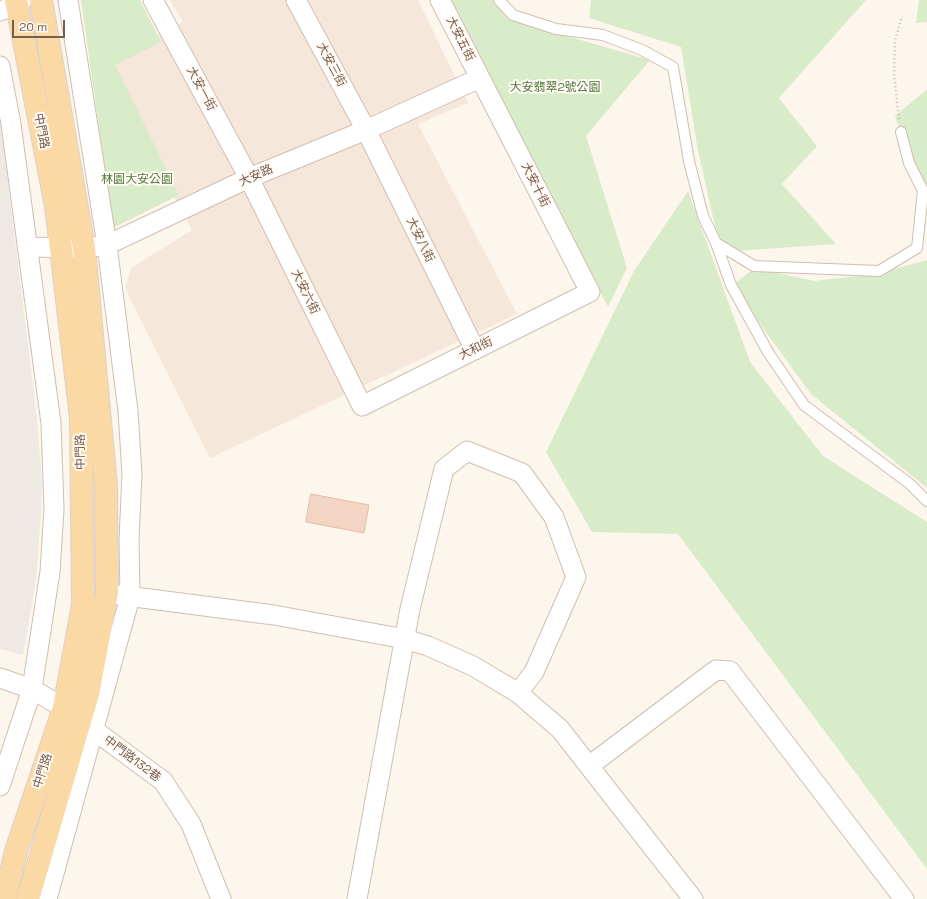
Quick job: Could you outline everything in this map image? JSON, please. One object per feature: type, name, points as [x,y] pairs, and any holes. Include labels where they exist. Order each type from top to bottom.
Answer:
[{"type":"main road","name":"中門路","points":[[28,899],[79,719],[88,694],[107,592],[106,486],[84,248],[41,0]]},
{"type":"main road","name":"中門路","points":[[5,899],[16,851],[79,719],[83,605],[80,418],[61,247],[56,206],[14,4]]},
{"type":"street","name":"中門路","points":[[47,899],[79,719],[119,634],[130,597],[131,466],[128,411],[107,246],[68,0]]},
{"type":"street","name":"大安一街","points":[[153,0],[249,178]]},
{"type":"street","name":"大安三街","points":[[296,0],[366,130]]},
{"type":"street","name":"大安五街","points":[[440,0],[480,78]]},
{"type":"street","points":[[0,66],[11,124],[51,423],[54,509],[50,572],[32,689],[0,786]]},
{"type":"street","name":"大安路","points":[[27,248],[84,248],[107,246],[249,178],[366,130],[480,78]]},
{"type":"street","name":"大安十街","points":[[480,78],[590,292]]},
{"type":"street","name":"大安八街","points":[[366,130],[475,350]]},
{"type":"street","name":"大安六街","points":[[249,178],[362,406]]},
{"type":"street","name":"大和街","points":[[362,406],[590,292]]},
{"type":"street","points":[[357,899],[410,609],[444,469],[467,451],[522,473],[554,517],[576,577],[534,672],[518,693]]},
{"type":"street","points":[[107,592],[130,597],[274,615],[405,639],[428,646],[473,666],[518,693],[560,729],[693,899]]},
{"type":"street","points":[[589,766],[716,670],[730,671],[904,899]]},
{"type":"street","name":"中門路132巷","points":[[0,678],[32,689],[79,719],[163,781],[191,824],[221,899]]},
{"type":"lane","points":[[499,0],[513,15],[556,29],[603,35],[642,50],[673,67],[689,161],[703,216],[716,243],[731,285],[768,352],[804,405],[910,484],[927,501]]},
{"type":"lane","points":[[716,243],[754,266],[879,271],[917,248],[922,191],[909,163],[901,132]]},
{"type":"path","points":[[901,132],[894,74],[895,41],[902,16]]},
{"type":"shaded area","points":[[170,0],[418,0],[468,103],[418,124],[517,314],[210,458],[125,288],[131,268],[192,230],[100,61],[183,22]]},
{"type":"shaded area","points":[[0,118],[37,418],[42,483],[36,580],[23,655],[0,649]]},
{"type":"green space","name":"林園大安公園","points":[[81,0],[140,0],[161,42],[115,65],[179,195],[113,228]]},
{"type":"green space","name":"大安翡翠2號公園","points":[[449,0],[493,0],[511,20],[650,60],[586,136],[627,268],[608,307]]},
{"type":"green space","points":[[591,0],[866,0],[779,98],[817,146],[782,184],[836,244],[721,252],[698,151],[681,47],[589,18]]},
{"type":"green space","points":[[919,0],[927,0],[927,22],[916,23]]},
{"type":"green space","points":[[927,89],[927,197],[923,199],[895,116]]},
{"type":"green space","points":[[688,191],[750,362],[823,456],[927,522],[927,869],[678,534],[592,532],[546,452],[634,271]]},
{"type":"green space","points":[[927,260],[927,488],[811,394],[757,320],[735,283],[755,268],[814,281],[876,274]]},
{"type":"building","points":[[311,494],[369,505],[364,533],[306,522]]}]
